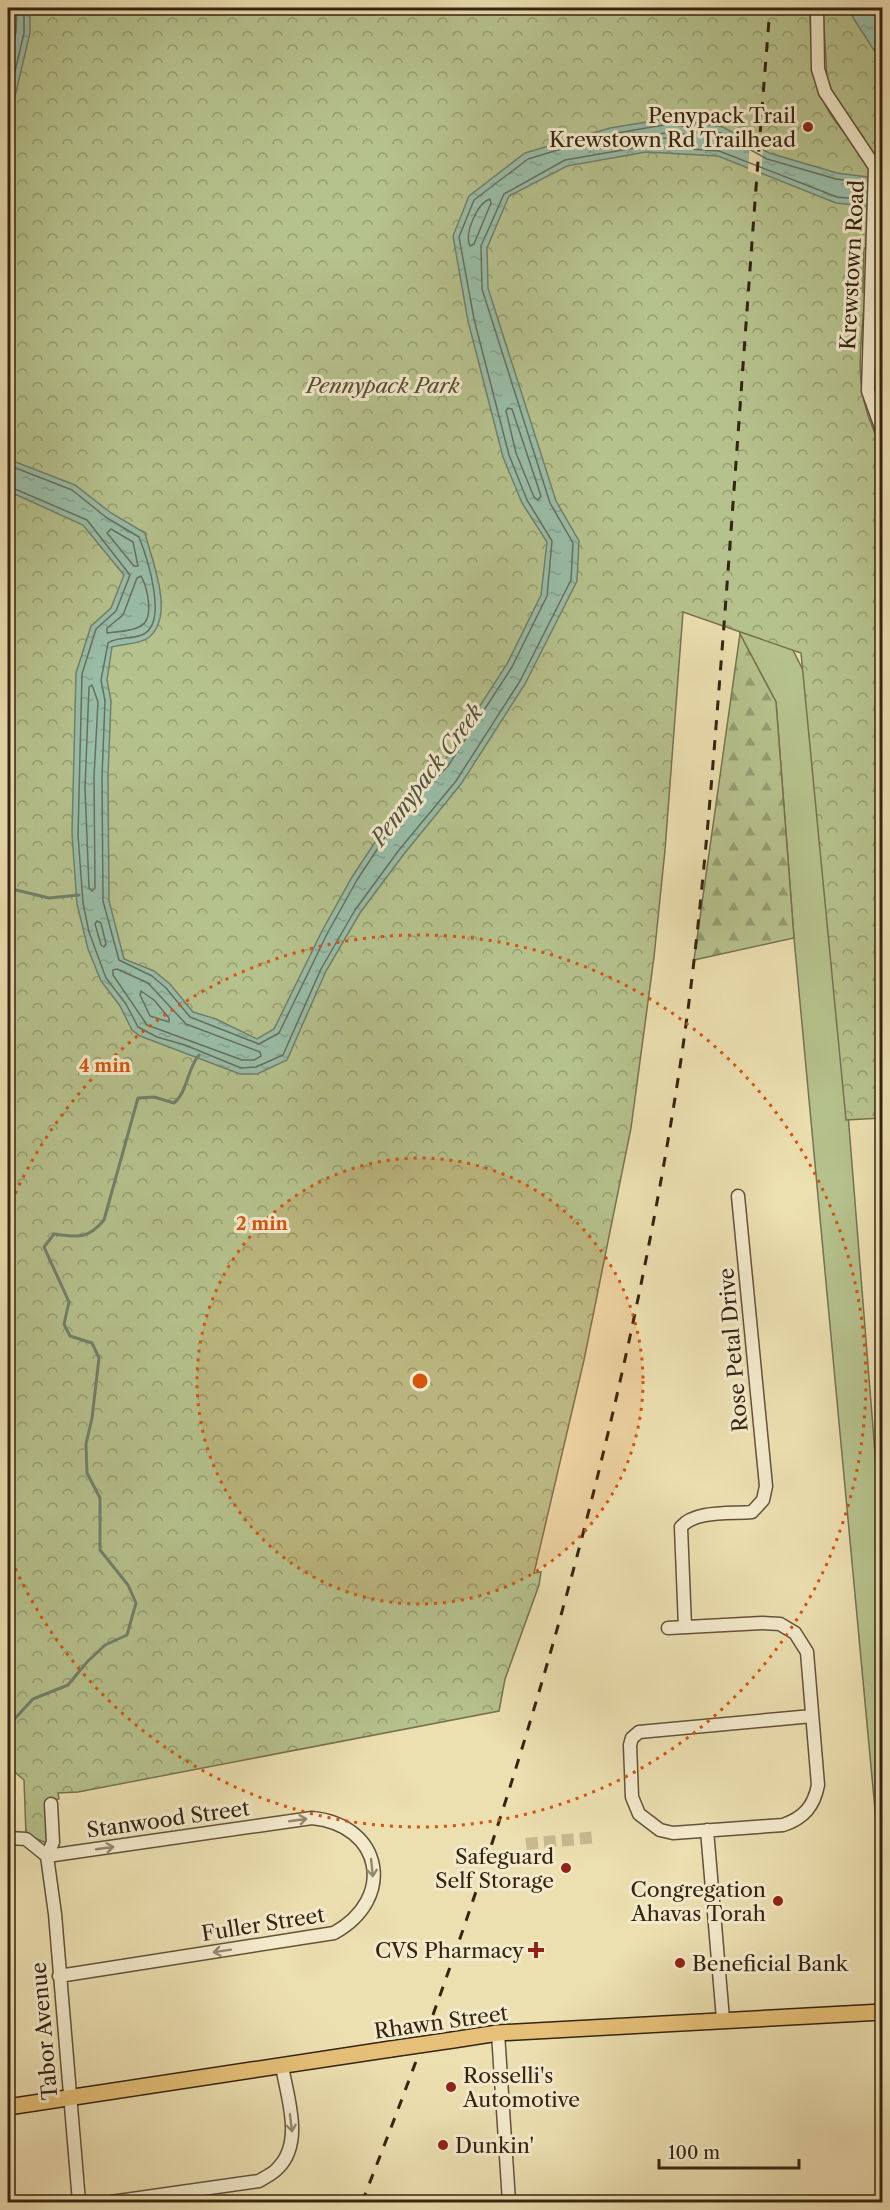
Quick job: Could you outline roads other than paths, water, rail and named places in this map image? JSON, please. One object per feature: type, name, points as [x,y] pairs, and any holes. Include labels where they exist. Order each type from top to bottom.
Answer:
[{"type":"main road","name":"Rhawn Street","points":[[8,2107],[498,2033],[882,2012]]},
{"type":"street","name":"Krewstown Road","points":[[817,8],[818,69],[822,86],[830,104],[867,151],[876,173],[868,391],[882,430]]},
{"type":"street","name":"Rose Petal Drive","points":[[685,1627],[681,1527],[687,1521],[697,1517],[752,1512],[763,1500],[766,1485],[738,1196]]},
{"type":"street","points":[[668,1628],[762,1623],[780,1624],[795,1634],[807,1652],[818,1785],[815,1799],[809,1809],[794,1821],[783,1825],[673,1833],[648,1823],[639,1814],[632,1797],[632,1738],[639,1732],[649,1729],[812,1716]]},
{"type":"street","name":"Tabor Avenue","points":[[51,1804],[53,1842],[47,1856],[79,2202]]},
{"type":"street","name":"Stanwood Street","points":[[47,1856],[312,1818],[332,1820],[340,1824]]},
{"type":"street","name":"Fuller Street","points":[[59,1976],[334,1933],[356,1919],[367,1905],[373,1887],[370,1854],[362,1839],[340,1824]]},
{"type":"street","points":[[707,1830],[723,2019]]},
{"type":"street","points":[[8,1838],[26,1839],[47,1856]]},
{"type":"street","points":[[498,2033],[509,2202]]},
{"type":"street","points":[[111,2202],[259,2181],[278,2170],[289,2154],[292,2135],[282,2066]]},
{"type":"water","points":[[8,8],[30,8],[30,33],[8,126]]},
{"type":"water","points":[[847,8],[882,8],[882,63]]},
{"type":"water","points":[[671,118],[723,127],[769,153],[837,173],[882,179],[882,208],[836,203],[718,156],[646,152],[567,166],[509,196],[487,248],[488,288],[556,501],[579,541],[577,581],[525,684],[461,784],[360,913],[326,971],[287,1060],[257,1074],[240,1074],[140,1036],[132,1030],[120,1006],[101,981],[88,949],[77,904],[72,834],[76,673],[91,626],[111,608],[124,575],[83,525],[8,491],[8,459],[75,485],[111,513],[145,533],[160,588],[160,617],[156,629],[145,640],[112,647],[107,680],[111,701],[108,777],[109,901],[124,959],[154,971],[170,984],[193,1012],[216,1019],[257,1039],[274,1029],[322,931],[352,877],[395,812],[443,763],[507,664],[541,595],[547,542],[522,503],[503,457],[468,321],[453,236],[469,196],[525,153],[610,128]]},
{"type":"waterway","points":[[8,888],[49,898],[79,895]]},
{"type":"waterway","points":[[8,1726],[33,1699],[68,1685],[105,1645],[127,1635],[136,1603],[128,1585],[100,1550],[100,1498],[87,1473],[86,1444],[92,1418],[99,1358],[92,1343],[70,1336],[64,1324],[69,1302],[44,1247],[54,1234],[82,1236],[92,1231],[104,1220],[138,1098],[154,1097],[174,1103],[179,1098],[199,1055]]},
{"type":"tunnel","points":[[526,1844],[596,1837]]},
{"type":"railway","points":[[362,2202],[416,2063],[466,1922],[555,1636],[594,1492],[628,1347],[657,1200],[682,1053],[706,846],[770,8]]},
{"type":"place","name":"Penypack Trail Krewstown Rd Trailhead","points":[[808,127]]},
{"type":"place","name":"Safeguard Self Storage","points":[[566,1868]]},
{"type":"place","name":"Congregation Ahavas Torah","points":[[778,1901]]},
{"type":"place","name":"CVS Pharmacy","points":[[536,1950]]},
{"type":"place","name":"Beneficial Bank","points":[[680,1963]]},
{"type":"place","name":"Rosselli's Automotive","points":[[451,2087]]},
{"type":"place","name":"Dunkin'","points":[[443,2145]]},
{"type":"park label","name":"Pennypack Park","points":[[383,385]]},
{"type":"water label","name":"Pennypack Creek","points":[[427,775]]}]
